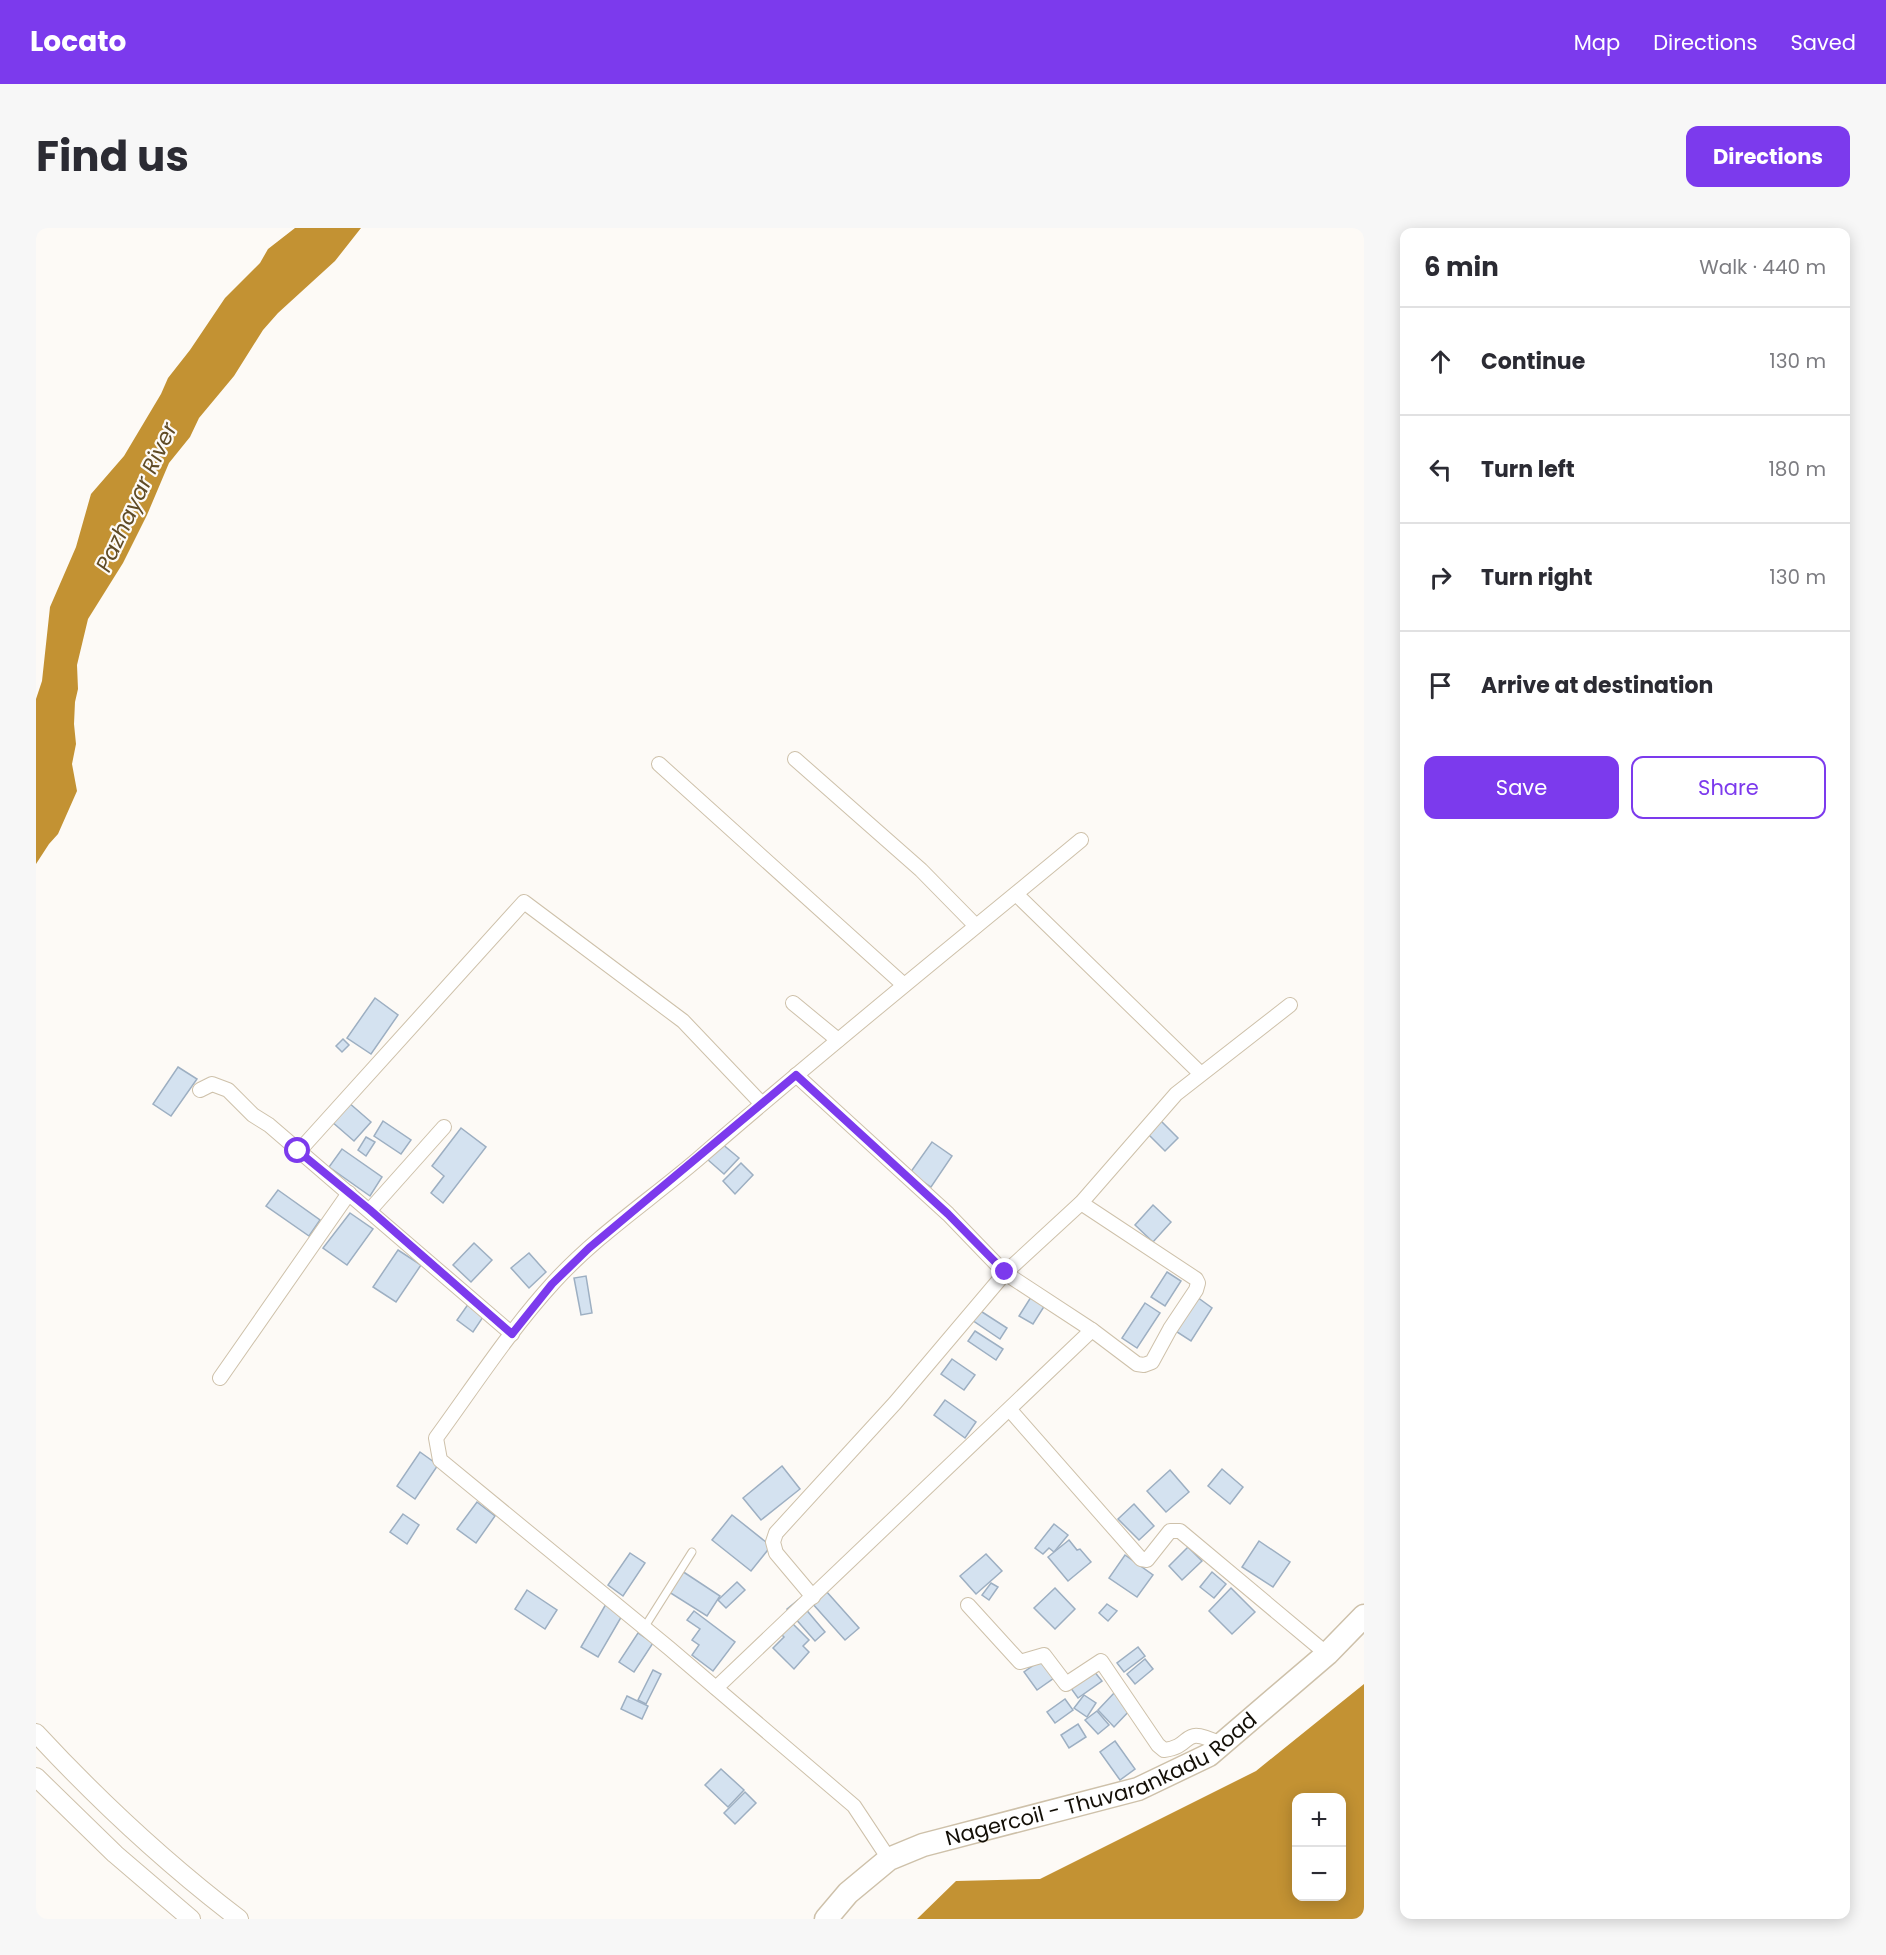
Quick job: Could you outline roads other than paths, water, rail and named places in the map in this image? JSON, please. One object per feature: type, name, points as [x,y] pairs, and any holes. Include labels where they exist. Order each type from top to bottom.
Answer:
[{"type":"main road","name":"Nagercoil - Thuvarankadu Road","points":[[826,1919],[848,1893],[889,1860],[923,1845],[1138,1789],[1209,1755],[1327,1654],[1364,1616]]},
{"type":"street","points":[[795,759],[921,870],[976,926]]},
{"type":"street","points":[[659,764],[904,986]]},
{"type":"street","points":[[889,1860],[854,1806],[716,1688],[440,1460],[436,1438],[512,1334],[552,1284],[582,1255],[761,1103],[1081,840]]},
{"type":"street","points":[[1016,894],[1200,1073]]},
{"type":"street","points":[[298,1151],[524,902],[683,1021],[761,1103]]},
{"type":"street","points":[[792,1003],[838,1040]]},
{"type":"street","points":[[813,1597],[776,1553],[772,1542],[776,1533],[888,1411],[1005,1272],[1081,1203],[1176,1094],[1290,1005]]},
{"type":"street","points":[[796,1075],[948,1214],[1005,1272],[1092,1330],[1137,1364],[1152,1362],[1198,1283],[1196,1279],[1081,1203]]},
{"type":"street","points":[[200,1090],[213,1084],[228,1090],[253,1115],[269,1125],[349,1192],[512,1334]]},
{"type":"street","points":[[370,1210],[444,1127]]},
{"type":"street","points":[[220,1378],[349,1192]]},
{"type":"street","points":[[716,1688],[1092,1330]]},
{"type":"street","points":[[1010,1410],[1141,1559],[1147,1560],[1170,1531],[1180,1531],[1327,1654]]},
{"type":"street","points":[[968,1605],[1020,1662],[1044,1655],[1066,1684],[1101,1661],[1158,1745],[1164,1750],[1173,1749],[1192,1734],[1202,1735],[1221,1744]]},
{"type":"street","points":[[36,1733],[90,1789],[136,1832],[239,1919]]},
{"type":"street","points":[[36,1777],[115,1854],[191,1919]]},
{"type":"lane","points":[[644,1628],[692,1552]]},
{"type":"water","name":"Pazhayar River","points":[[295,228],[361,228],[335,261],[278,313],[263,330],[234,376],[199,418],[190,437],[169,463],[123,563],[88,619],[77,665],[78,689],[74,724],[76,744],[72,764],[77,791],[58,834],[36,864],[36,699],[42,681],[50,607],[76,547],[91,494],[124,456],[168,378],[225,298],[260,263],[268,249]]},
{"type":"water","points":[[1364,1684],[1364,1919],[917,1919],[956,1881],[1040,1879],[1256,1771]]}]
